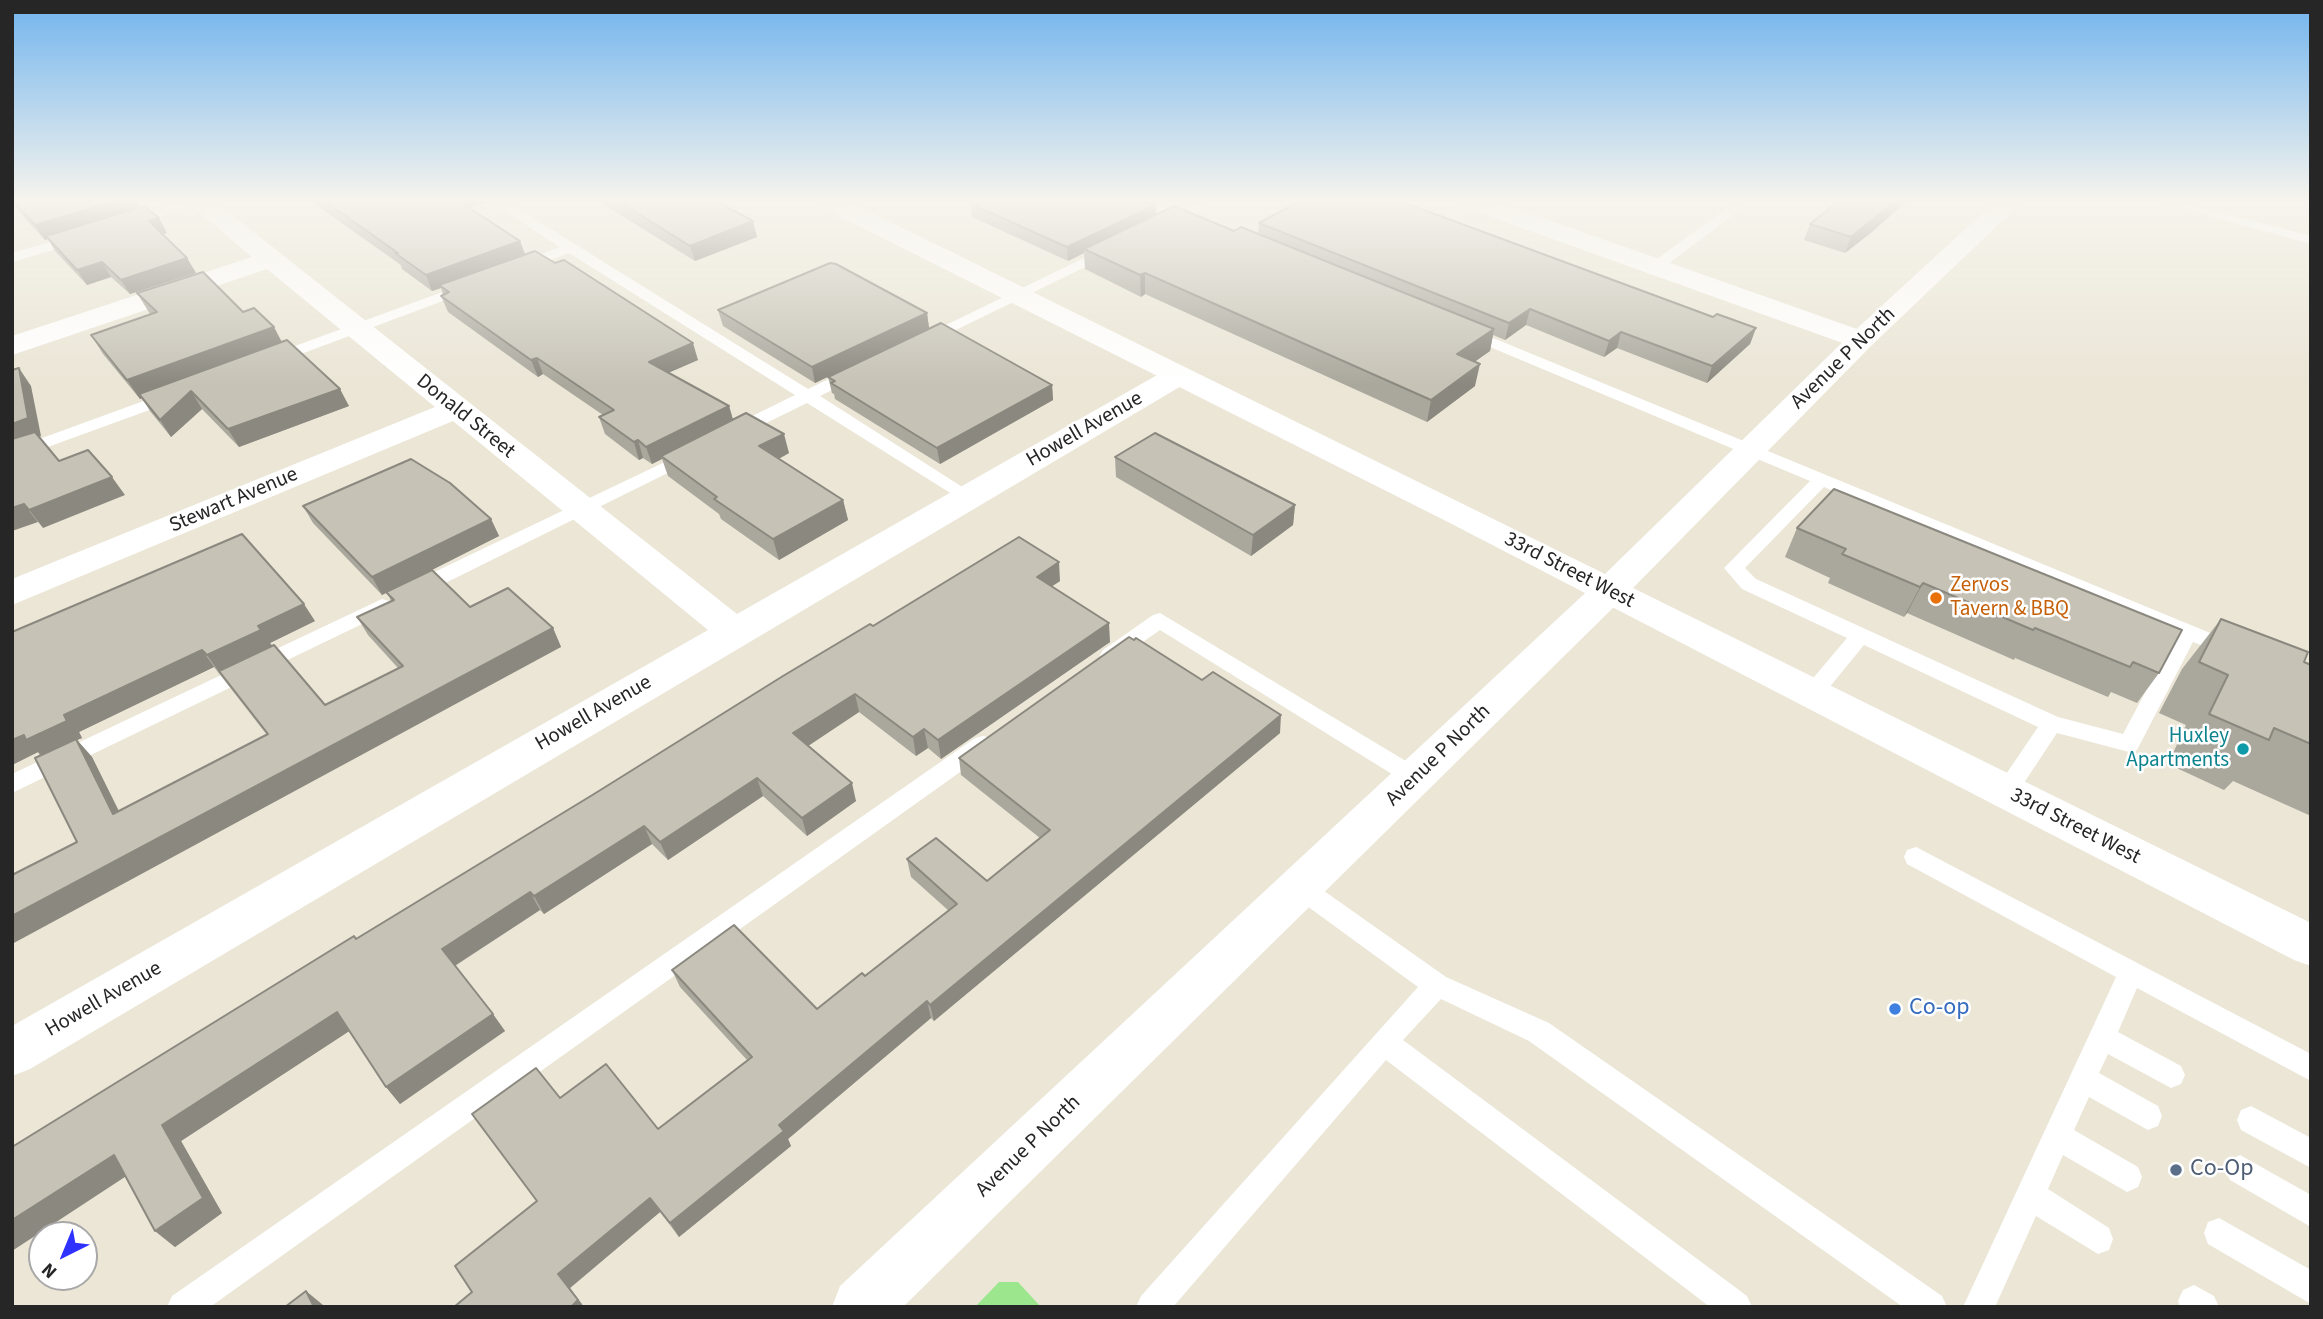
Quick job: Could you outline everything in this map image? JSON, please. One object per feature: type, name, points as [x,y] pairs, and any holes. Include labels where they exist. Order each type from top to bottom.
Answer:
[{"type":"street","points":[[12,346],[264,262]]},
{"type":"street","name":"Donald Street","points":[[275,262],[735,632]]},
{"type":"street","name":"33rd Street West","points":[[949,262],[2311,946]]},
{"type":"street","points":[[1641,262],[1861,340]]},
{"type":"street","name":"Avenue P North","points":[[861,1307],[1416,778],[1609,591],[1861,340],[1946,262]]},
{"type":"street","name":"Howell Avenue","points":[[12,1053],[1177,376]]},
{"type":"street","name":"Stewart Avenue","points":[[12,593],[456,409]]},
{"type":"lane","points":[[509,271],[534,262]]},
{"type":"lane","points":[[592,262],[969,497]]},
{"type":"lane","points":[[905,348],[1085,262]]},
{"type":"lane","points":[[1655,267],[1663,262]]},
{"type":"lane","points":[[256,365],[484,281]]},
{"type":"lane","points":[[1450,325],[2249,657]]},
{"type":"lane","points":[[12,784],[581,510],[868,366]]},
{"type":"lane","points":[[12,455],[192,389]]},
{"type":"lane","points":[[1822,479],[1734,568],[1749,584],[2052,724],[2129,744],[2188,632]]},
{"type":"lane","points":[[1092,668],[1160,620],[1416,778]]},
{"type":"lane","points":[[1811,695],[1860,636]]},
{"type":"lane","points":[[2006,792],[2052,724]]},
{"type":"lane","points":[[183,1307],[1001,732]]},
{"type":"lane","points":[[1916,858],[2311,1068]]},
{"type":"lane","points":[[1301,888],[1437,985],[1539,1032],[1931,1307]]},
{"type":"lane","points":[[1979,1307],[2132,972]]},
{"type":"lane","points":[[1152,1307],[1437,985]]},
{"type":"lane","points":[[2102,1037],[2171,1075]]},
{"type":"lane","points":[[1384,1042],[1736,1307]]},
{"type":"lane","points":[[2082,1078],[2148,1116]]},
{"type":"lane","points":[[2251,1120],[2311,1154]]},
{"type":"lane","points":[[2057,1136],[2127,1177]]},
{"type":"lane","points":[[2240,1170],[2311,1212]]},
{"type":"lane","points":[[2030,1195],[2098,1239]]},
{"type":"lane","points":[[2219,1233],[2311,1288]]},
{"type":"green space","points":[[999,1282],[1018,1282],[1041,1307],[975,1307]]},
{"type":"building","points":[[69,262],[176,262],[121,280],[102,262],[77,270]]},
{"type":"building","points":[[407,262],[463,262],[426,275]]},
{"type":"building","points":[[505,262],[566,262],[693,343],[649,362],[729,406],[646,447],[638,440],[634,442],[599,417],[614,410],[537,358],[531,360],[441,296],[449,292],[439,285]]},
{"type":"building","points":[[1111,262],[1327,262],[1494,329],[1457,354],[1480,364],[1431,400],[1145,273],[1140,275]]},
{"type":"building","points":[[1355,262],[1563,262],[1713,317],[1717,314],[1756,328],[1712,366],[1621,332],[1609,341],[1530,309],[1509,323]]},
{"type":"building","points":[[830,263],[927,313],[812,367],[718,310]]},
{"type":"building","points":[[203,272],[243,312],[254,308],[274,327],[127,380],[91,335],[157,312],[137,293]]},
{"type":"building","points":[[941,323],[1052,385],[937,448],[831,383],[835,381],[828,377]]},
{"type":"building","points":[[287,340],[340,389],[228,429],[191,391],[160,420],[139,394]]},
{"type":"building","points":[[19,368],[28,418],[12,424],[12,370]]},
{"type":"building","points":[[746,413],[784,434],[759,446],[843,500],[773,539],[714,499],[717,497],[661,456]]},
{"type":"building","points":[[35,432],[59,461],[88,450],[112,477],[29,510],[24,504],[12,508],[12,439]]},
{"type":"building","points":[[1155,433],[1295,505],[1253,535],[1115,457]]},
{"type":"building","points":[[411,459],[450,483],[491,519],[372,577],[303,506]]},
{"type":"building","points":[[1834,489],[2182,630],[2159,673],[2133,662],[2130,667],[2035,628],[2033,630],[1923,583],[1920,587],[1842,554],[1846,549],[1797,528]]},
{"type":"building","points":[[242,534],[304,604],[258,626],[261,630],[207,655],[202,650],[64,715],[67,721],[26,740],[24,735],[12,740],[12,632]]},
{"type":"building","points":[[1019,537],[1059,562],[1037,577],[1109,623],[938,740],[924,729],[913,737],[855,694],[793,733],[852,783],[802,818],[757,778],[660,842],[644,826],[534,896],[530,892],[442,949],[493,1014],[386,1087],[337,1012],[162,1125],[203,1198],[155,1231],[114,1155],[12,1220],[12,1147],[354,936],[356,939],[594,794],[783,676],[870,624],[873,626]]},
{"type":"building","points":[[432,570],[470,607],[508,588],[553,628],[12,916],[12,875],[77,842],[35,758],[76,739],[113,814],[268,734],[219,671],[274,645],[325,705],[403,666],[357,617],[394,600],[386,592]]},
{"type":"building","points":[[2221,619],[2308,652],[2304,662],[2311,665],[2311,744],[2274,728],[2269,740],[2209,714],[2228,675],[2199,662]]},
{"type":"building","points":[[1129,637],[1134,640],[1136,638],[1202,680],[1213,672],[1281,715],[930,1005],[927,1001],[779,1125],[784,1131],[670,1223],[650,1198],[558,1274],[578,1300],[571,1307],[454,1307],[472,1292],[455,1266],[537,1201],[472,1114],[536,1068],[560,1098],[606,1064],[658,1129],[752,1057],[672,970],[734,925],[817,1009],[862,973],[865,976],[957,904],[907,859],[936,838],[987,881],[1050,830],[959,758]]},
{"type":"building","points":[[306,1291],[314,1307],[285,1307]]},
{"type":"place","name":"Zervos Tavern & BBQ","points":[[1936,598]]},
{"type":"place","name":"Huxley Apartments","points":[[2243,749]]},
{"type":"place","name":"Co-op","points":[[1895,1009]]},
{"type":"place","name":"Co-Op","points":[[2176,1170]]}]
